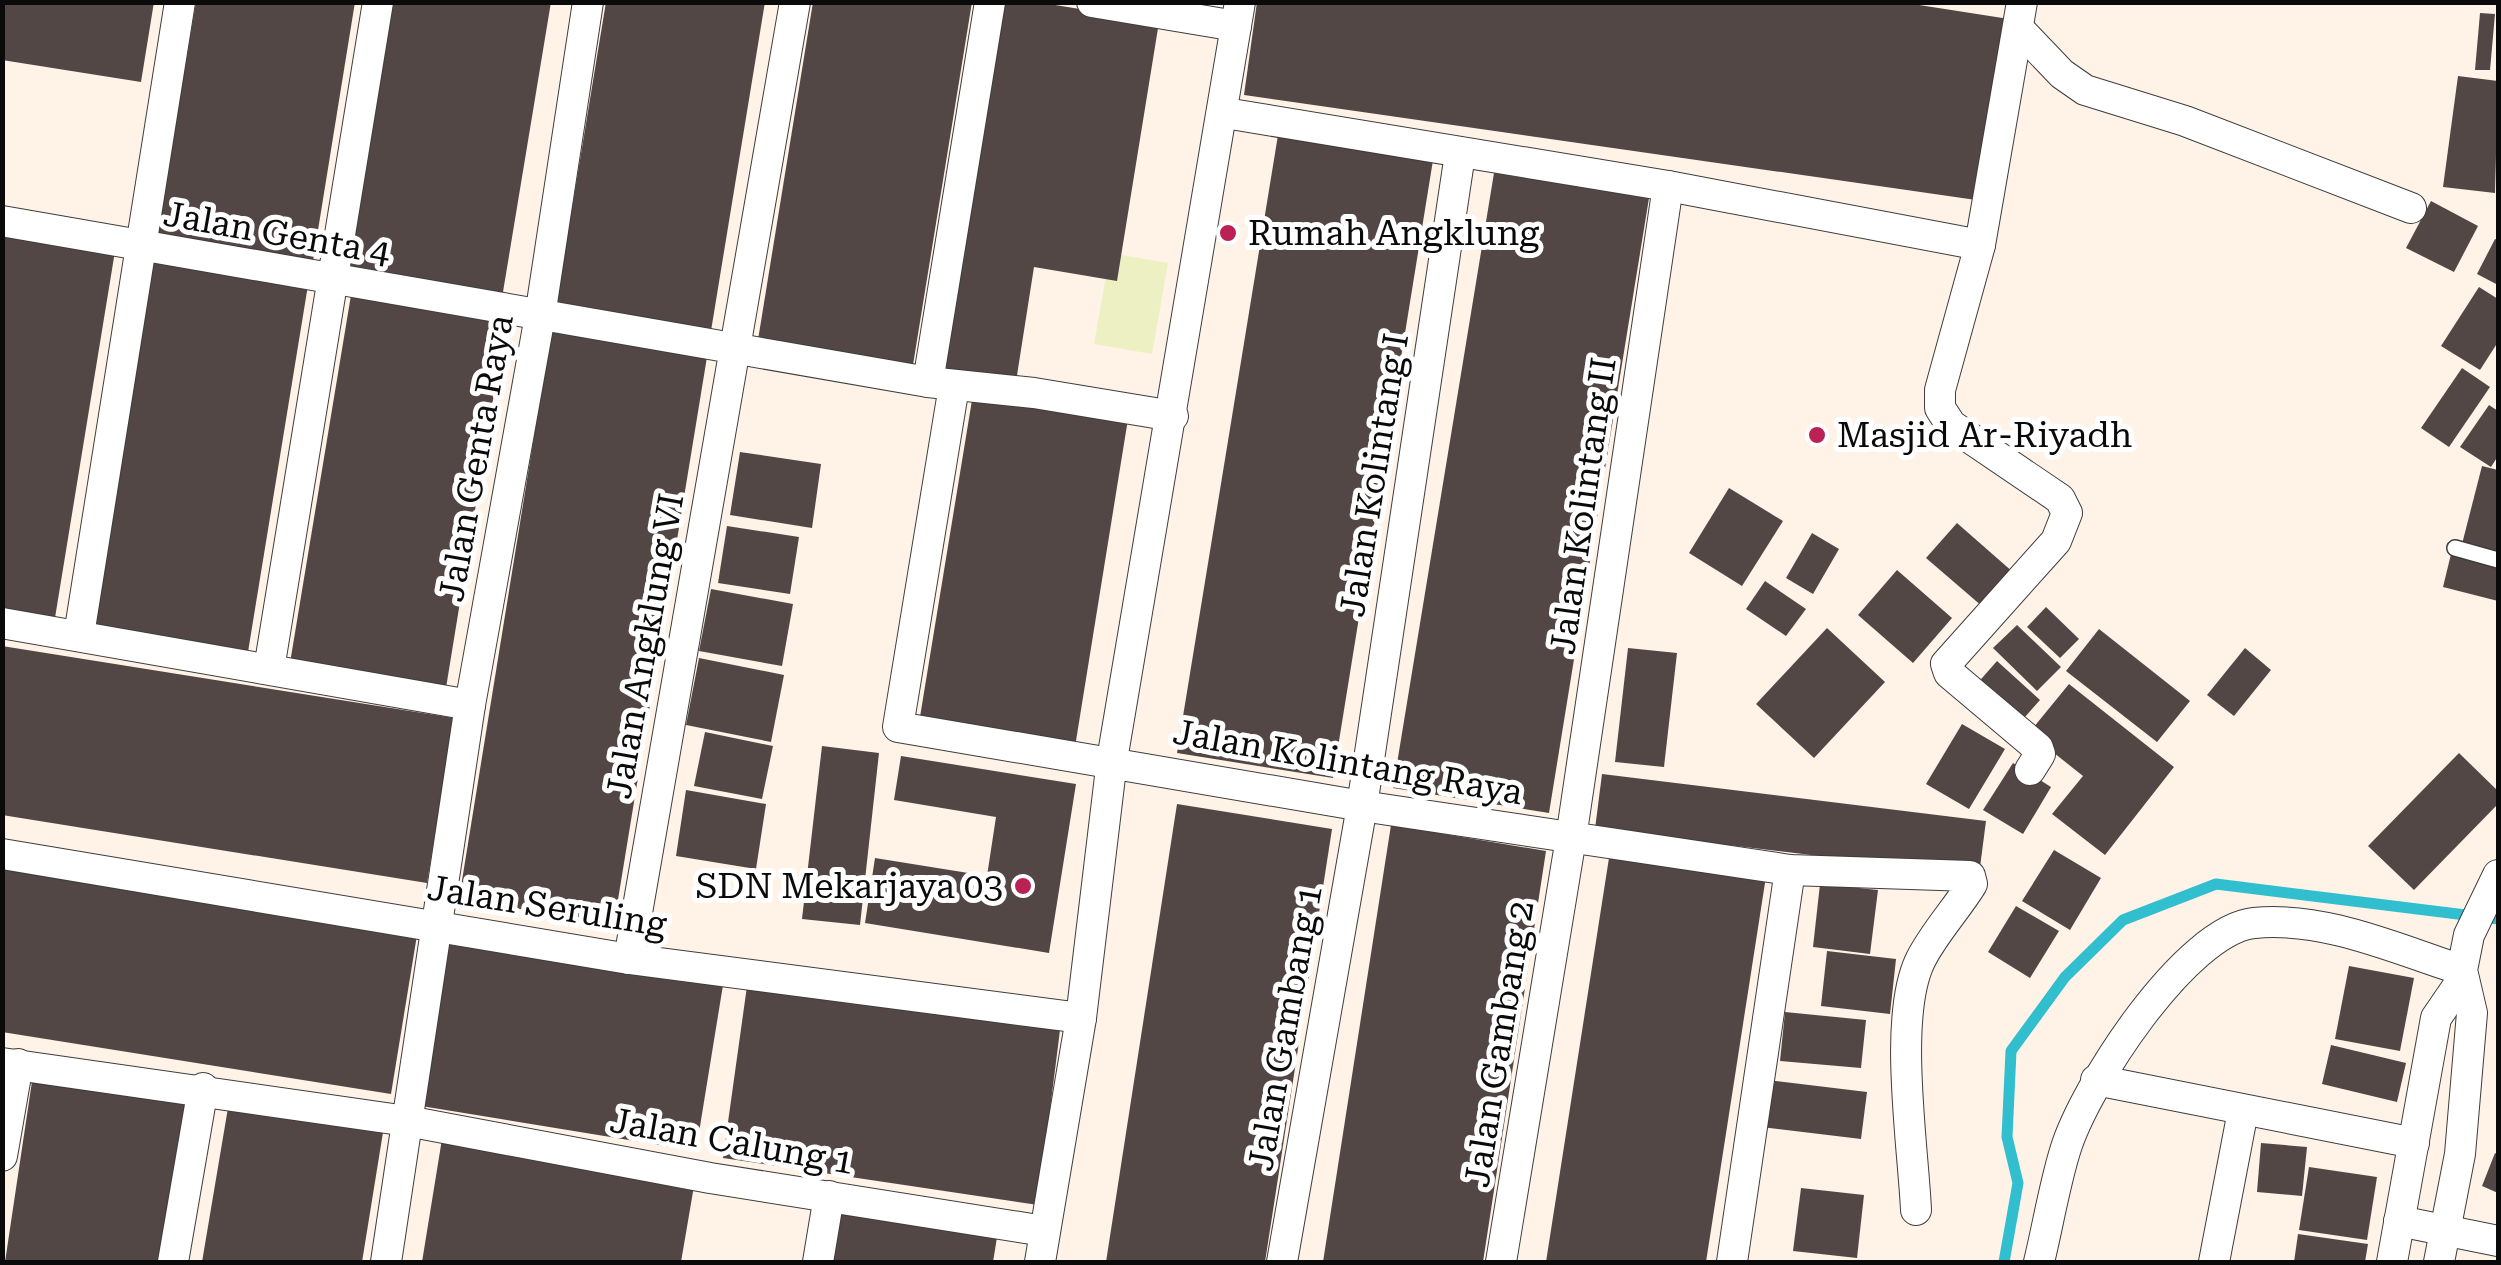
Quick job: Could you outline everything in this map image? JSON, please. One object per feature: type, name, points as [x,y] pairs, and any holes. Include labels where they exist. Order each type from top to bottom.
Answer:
[{"type":"street","points":[[79,635],[180,2]]},
{"type":"street","points":[[269,670],[378,2]]},
{"type":"street","name":"Jalan Genta Raya","points":[[386,1262],[440,926],[470,706],[540,316],[588,2]]},
{"type":"street","name":"Jalan Angklung VI","points":[[628,959],[794,2]]},
{"type":"street","points":[[941,384],[990,2]]},
{"type":"street","points":[[1040,1262],[1081,1018],[1112,760],[1225,113],[1238,14],[1092,2]]},
{"type":"street","points":[[2020,16],[2062,74],[2084,90],[2185,122],[2411,208]]},
{"type":"street","points":[[2020,16],[1980,245],[1940,390],[1940,408],[1951,425],[2060,499],[2067,513],[2056,541],[1947,662],[1949,673],[2038,748],[2038,760],[2030,770]]},
{"type":"street","points":[[1225,113],[1668,186],[1980,245]]},
{"type":"street","name":"Jalan Kolintang I","points":[[1362,806],[1460,154]]},
{"type":"street","name":"Jalan Kolintang II","points":[[1571,838],[1668,186]]},
{"type":"street","name":"Jalan Genta 4","points":[[2,221],[330,281],[735,345],[941,384],[1034,392],[1173,416]]},
{"type":"street","name":"Jalan Kolintang Raya","points":[[941,384],[898,727],[1112,760],[1362,806],[1790,870],[1972,878],[1972,884],[1930,943],[1911,984],[1907,1030],[1916,1210]]},
{"type":"street","points":[[2,623],[470,706]]},
{"type":"street","name":"Jalan Gambang 1","points":[[1282,1262],[1362,806]]},
{"type":"street","name":"Jalan Gambang 2","points":[[1501,1262],[1571,838]]},
{"type":"street","name":"Jalan Seruling","points":[[2,854],[628,959],[1081,1018]]},
{"type":"street","points":[[1732,1262],[1790,870]]},
{"type":"street","points":[[2392,1262],[2436,1018],[2462,975],[2469,935],[2494,881]]},
{"type":"street","points":[[2039,1262],[2066,1148],[2096,1080],[2191,956],[2222,930],[2255,923],[2322,926],[2462,975]]},
{"type":"street","points":[[2439,1262],[2460,1154],[2472,1014],[2462,975]]},
{"type":"street","points":[[2,1156],[10,1064]]},
{"type":"street","name":"Jalan Calung 1","points":[[10,1064],[203,1088],[407,1121],[1044,1232]]},
{"type":"street","points":[[2096,1080],[2414,1143]]},
{"type":"street","points":[[172,1262],[203,1088]]},
{"type":"street","points":[[2214,1262],[2243,1110]]},
{"type":"street","points":[[818,1262],[829,1196]]},
{"type":"street","points":[[2400,1221],[2498,1241]]},
{"type":"lane","points":[[2455,548],[2498,560]]},
{"type":"green space","points":[[1110,253],[1168,263],[1152,354],[1094,344]]},
{"type":"building","points":[[2,2],[154,2],[141,82],[2,60]]},
{"type":"building","points":[[196,2],[355,2],[313,261],[157,237]]},
{"type":"building","points":[[391,2],[551,2],[502,298],[347,273]]},
{"type":"building","points":[[606,2],[765,2],[710,337],[555,312]]},
{"type":"building","points":[[813,2],[972,2],[912,371],[757,346]]},
{"type":"building","points":[[1003,2],[1037,2],[1159,22],[1117,281],[1034,267],[1015,388],[942,377]]},
{"type":"building","points":[[1257,2],[1900,2],[2009,19],[1983,201],[1244,95]]},
{"type":"building","points":[[2480,13],[2495,14],[2490,70],[2475,70]]},
{"type":"building","points":[[2458,76],[2498,81],[2495,193],[2443,187]]},
{"type":"building","points":[[1279,129],[1434,154],[1333,778],[1177,753]]},
{"type":"building","points":[[1494,173],[1649,198],[1549,813],[1393,788]]},
{"type":"building","points":[[2431,201],[2478,226],[2454,272],[2406,248]]},
{"type":"building","points":[[2,227],[116,245],[54,624],[2,616]]},
{"type":"building","points":[[2495,239],[2498,240],[2498,285],[2477,274]]},
{"type":"building","points":[[153,253],[309,279],[247,658],[92,633]]},
{"type":"building","points":[[2479,287],[2498,299],[2498,342],[2480,370],[2441,346]]},
{"type":"building","points":[[352,289],[507,314],[445,694],[289,669]]},
{"type":"building","points":[[551,332],[707,357],[614,924],[459,899]]},
{"type":"building","points":[[2462,368],[2490,387],[2449,447],[2421,428]]},
{"type":"building","points":[[973,394],[1128,419],[1075,747],[919,723]]},
{"type":"building","points":[[2489,405],[2498,411],[2498,456],[2491,467],[2460,447]]},
{"type":"building","points":[[740,452],[821,464],[812,528],[730,515]]},
{"type":"building","points":[[2482,466],[2498,470],[2498,557],[2461,548]]},
{"type":"building","points":[[1729,488],[1783,521],[1742,586],[1689,553]]},
{"type":"building","points":[[1957,523],[2014,573],[1983,607],[1926,558]]},
{"type":"building","points":[[727,526],[799,537],[790,594],[718,583]]},
{"type":"building","points":[[1812,533],[1839,549],[1813,594],[1786,578]]},
{"type":"building","points":[[2452,550],[2498,561],[2498,601],[2443,587]]},
{"type":"building","points":[[1897,570],[1952,618],[1913,663],[1858,615]]},
{"type":"building","points":[[1765,581],[1806,609],[1786,636],[1746,609]]},
{"type":"building","points":[[711,589],[793,604],[782,666],[699,651]]},
{"type":"building","points":[[2046,607],[2079,639],[2060,658],[2027,627]]},
{"type":"building","points":[[2017,625],[2061,667],[2037,691],[1993,648]]},
{"type":"building","points":[[1827,628],[1885,682],[1814,758],[1756,704]]},
{"type":"building","points":[[2099,629],[2190,701],[2157,742],[2066,671]]},
{"type":"building","points":[[2,646],[454,718],[427,883],[2,815]]},
{"type":"building","points":[[1628,648],[1677,653],[1664,767],[1615,762]]},
{"type":"building","points":[[2245,648],[2271,670],[2234,716],[2207,695]]},
{"type":"building","points":[[699,658],[784,675],[771,742],[686,725]]},
{"type":"building","points":[[1997,661],[2040,700],[2018,725],[1975,686]]},
{"type":"building","points":[[2069,684],[2174,767],[2105,855],[2052,814],[2083,776],[2029,733]]},
{"type":"building","points":[[1962,724],[2005,749],[1969,809],[1926,784]]},
{"type":"building","points":[[705,732],[773,746],[762,799],[694,786]]},
{"type":"building","points":[[822,746],[879,753],[860,925],[802,919]]},
{"type":"building","points":[[2459,753],[2498,791],[2498,804],[2414,890],[2368,846]]},
{"type":"building","points":[[901,756],[1076,784],[1049,953],[865,923],[875,858],[987,876],[996,817],[894,800]]},
{"type":"building","points":[[2013,763],[2051,787],[2023,834],[1983,810]]},
{"type":"building","points":[[1602,774],[1986,821],[1979,875],[1595,829]]},
{"type":"building","points":[[686,790],[766,804],[756,869],[676,856]]},
{"type":"building","points":[[1177,804],[1332,829],[1265,1262],[1106,1262]]},
{"type":"building","points":[[1391,825],[1546,851],[1483,1262],[1323,1262]]},
{"type":"building","points":[[1611,845],[1767,870],[1706,1262],[1546,1262]]},
{"type":"building","points":[[2054,850],[2101,878],[2070,930],[2022,901]]},
{"type":"building","points":[[2,863],[418,929],[391,1094],[2,1032]]},
{"type":"building","points":[[1820,884],[1878,890],[1870,954],[1813,947]]},
{"type":"building","points":[[2016,906],[2059,931],[2030,978],[1988,952]]},
{"type":"building","points":[[442,941],[723,985],[696,1151],[415,1105]]},
{"type":"building","points":[[1827,951],[1896,959],[1890,1014],[1821,1006]]},
{"type":"building","points":[[2349,966],[2414,978],[2400,1051],[2335,1039]]},
{"type":"building","points":[[748,979],[1061,1022],[1038,1205],[723,1158]]},
{"type":"building","points":[[1785,1012],[1866,1020],[1861,1068],[1780,1061]]},
{"type":"building","points":[[2331,1045],[2406,1063],[2397,1102],[2322,1084]]},
{"type":"building","points":[[34,1068],[189,1093],[165,1262],[5,1262]]},
{"type":"building","points":[[1767,1080],[1867,1092],[1861,1139],[1761,1127]]},
{"type":"building","points":[[230,1096],[385,1120],[362,1262],[202,1262]]},
{"type":"building","points":[[442,1139],[695,1180],[681,1262],[422,1262]]},
{"type":"building","points":[[2261,1143],[2307,1147],[2302,1196],[2257,1192]]},
{"type":"building","points":[[2495,1153],[2498,1155],[2498,1193],[2482,1186]]},
{"type":"building","points":[[2309,1167],[2377,1177],[2367,1240],[2299,1230]]},
{"type":"building","points":[[1801,1188],[1864,1195],[1857,1258],[1793,1251]]},
{"type":"building","points":[[844,1200],[999,1225],[993,1262],[833,1262]]},
{"type":"building","points":[[2298,1234],[2368,1244],[2365,1262],[2294,1262]]},
{"type":"waterway","points":[[2004,1262],[2018,1183],[2007,1137],[2011,1051],[2065,977],[2123,920],[2216,884],[2498,919]]},
{"type":"place","name":"Rumah Angklung","points":[[1228,233]]},
{"type":"place","name":"Masjid Ar-Riyadh","points":[[1817,435]]},
{"type":"place","name":"SDN Mekarjaya 03","points":[[1023,886]]}]
